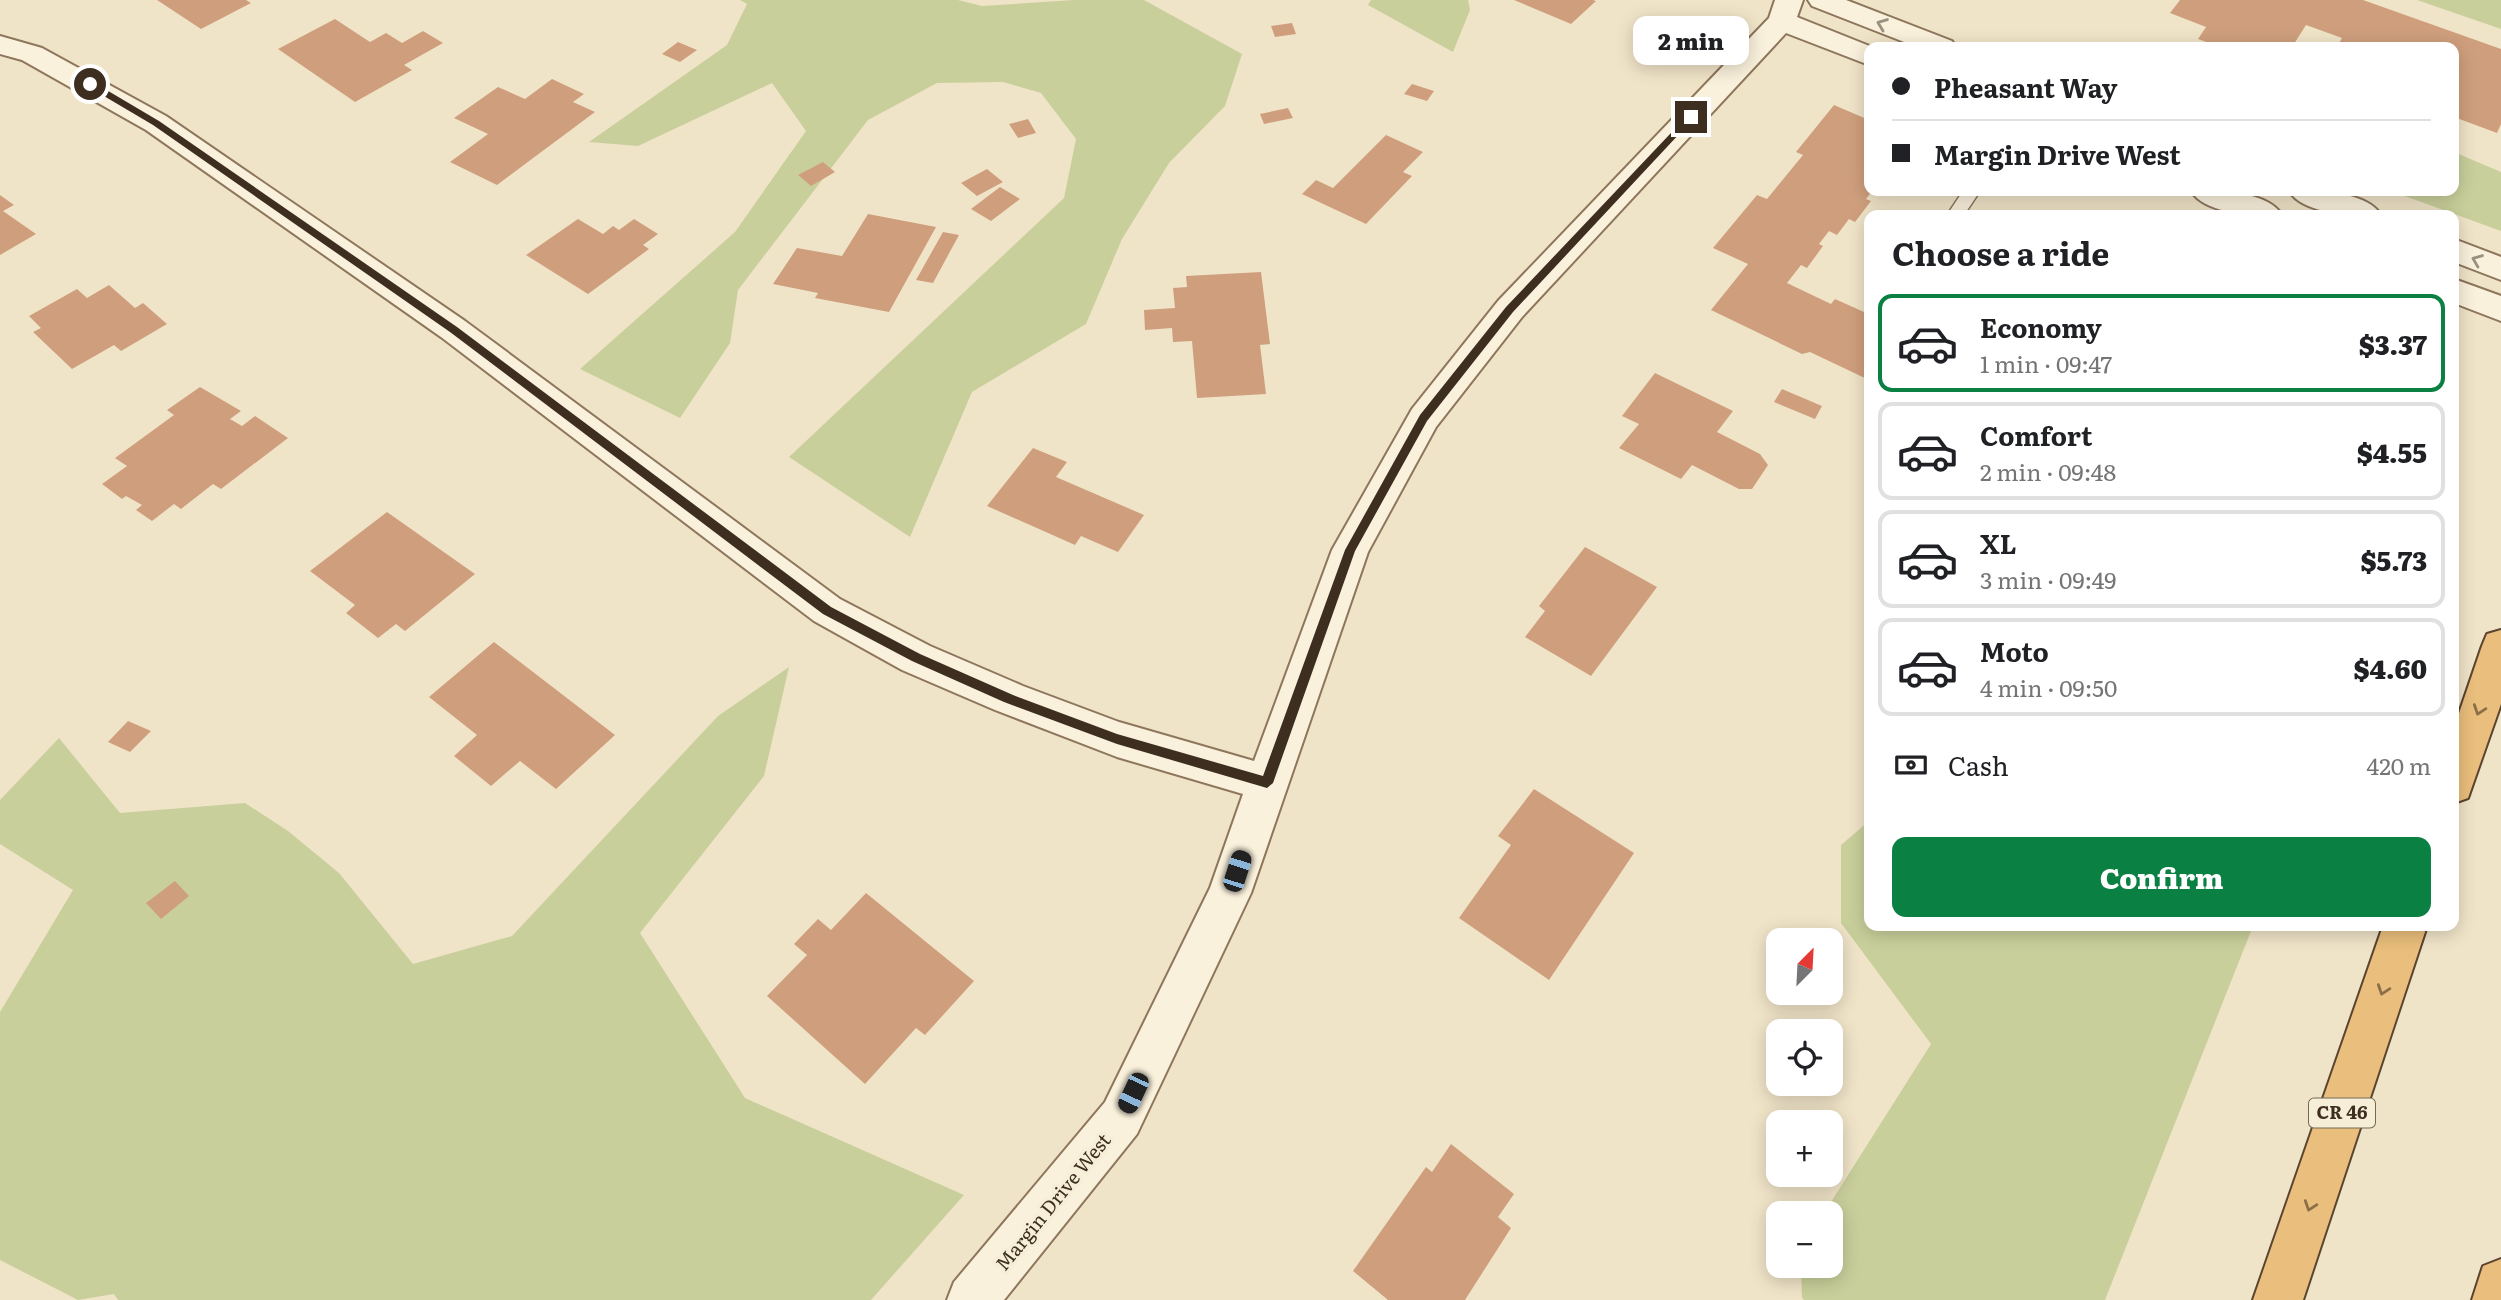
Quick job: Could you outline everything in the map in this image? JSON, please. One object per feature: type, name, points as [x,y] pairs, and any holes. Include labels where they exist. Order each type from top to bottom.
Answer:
[{"type":"highway","points":[[2459,770],[2501,646]]},
{"type":"highway","name":"CR 46","points":[[2278,1300],[2403,931]]},
{"type":"highway","points":[[2497,1300],[2501,1284]]},
{"type":"street","points":[[1822,0],[1929,42]]},
{"type":"street","points":[[1785,10],[1864,53]]},
{"type":"street","name":"Margin Drive West","points":[[972,1300],[1122,1118],[1230,893],[1350,550],[1424,418],[1510,309],[1785,10]]},
{"type":"street","points":[[0,45],[32,54],[156,123],[453,329],[827,610],[916,658],[1009,698],[1117,739],[1267,783]]},
{"type":"street","points":[[2219,196],[2254,210]]},
{"type":"street","points":[[2317,196],[2353,210]]},
{"type":"street","points":[[2459,252],[2501,269]]},
{"type":"street","points":[[2459,292],[2501,309]]},
{"type":"green space","points":[[740,0],[958,0],[982,6],[1074,0],[1144,0],[1242,54],[1225,106],[1169,163],[1122,239],[1086,324],[972,392],[910,537],[789,457],[1064,198],[1076,139],[1041,93],[1003,82],[937,83],[868,120],[738,290],[730,343],[680,418],[580,369],[735,232],[806,131],[772,83],[638,146],[589,142],[727,45],[747,4]]},
{"type":"green space","points":[[1371,0],[1468,0],[1470,10],[1453,52],[1368,5]]},
{"type":"green space","points":[[2417,0],[2501,0],[2501,29]]},
{"type":"green space","points":[[2459,154],[2501,172],[2501,231],[2459,216],[2459,210],[2443,210],[2405,196],[2459,196]]},
{"type":"green space","points":[[789,667],[764,776],[640,933],[745,1098],[964,1195],[871,1300],[118,1300],[114,1294],[78,1300],[0,1260],[0,1012],[73,890],[0,844],[0,800],[59,738],[120,813],[245,803],[288,831],[339,873],[413,964],[512,936],[718,716]]},
{"type":"green space","points":[[1864,825],[1864,931],[2251,931],[2105,1300],[1802,1298],[1801,1278],[1843,1278],[1843,1201],[1832,1201],[1843,1187],[1843,1183],[1931,1044],[1841,923],[1841,845]]},
{"type":"building","points":[[157,0],[246,0],[251,3],[201,29]]},
{"type":"building","points":[[1514,0],[1593,0],[1596,1],[1571,24]]},
{"type":"building","points":[[2180,0],[2363,0],[2501,49],[2501,124],[2497,133],[2459,119],[2459,42],[2340,42],[2342,38],[2306,25],[2295,42],[2207,42],[2198,39],[2206,27],[2170,13]]},
{"type":"building","points":[[335,19],[370,42],[386,33],[402,43],[423,31],[443,43],[404,65],[412,70],[355,102],[278,49]]},
{"type":"building","points":[[1292,23],[1296,34],[1275,37],[1271,26]]},
{"type":"building","points":[[678,42],[697,50],[680,62],[662,54]]},
{"type":"building","points":[[552,79],[584,94],[573,102],[595,112],[497,185],[450,162],[488,134],[454,118],[498,87],[525,99]]},
{"type":"building","points":[[1412,84],[1434,91],[1427,101],[1404,94]]},
{"type":"building","points":[[1834,105],[1864,118],[1864,196],[1868,196],[1866,199],[1871,201],[1855,222],[1849,219],[1837,235],[1829,231],[1819,244],[1823,246],[1807,268],[1801,265],[1787,283],[1831,304],[1835,299],[1864,312],[1864,378],[1810,352],[1802,354],[1711,310],[1748,264],[1713,248],[1757,195],[1767,199],[1803,155],[1796,152]]},
{"type":"building","points":[[1288,108],[1293,118],[1264,124],[1260,114]]},
{"type":"building","points":[[1028,119],[1036,133],[1018,138],[1009,124]]},
{"type":"building","points":[[1386,135],[1423,152],[1403,172],[1412,176],[1366,224],[1302,194],[1316,180],[1333,188]]},
{"type":"building","points":[[823,162],[835,172],[811,186],[798,175]]},
{"type":"building","points":[[987,169],[1003,182],[977,196],[961,183]]},
{"type":"building","points":[[1000,187],[1020,199],[991,221],[971,209]]},
{"type":"building","points":[[0,195],[14,205],[3,211],[36,234],[0,255]]},
{"type":"building","points":[[868,214],[936,227],[889,312],[815,298],[818,293],[773,284],[797,248],[842,256]]},
{"type":"building","points":[[578,219],[603,234],[613,226],[619,230],[634,219],[658,234],[643,245],[649,249],[588,294],[526,255]]},
{"type":"building","points":[[943,232],[959,235],[933,283],[916,280]]},
{"type":"building","points":[[1261,272],[1270,344],[1260,345],[1266,394],[1197,398],[1192,341],[1173,342],[1172,328],[1145,330],[1144,310],[1175,308],[1173,288],[1187,287],[1186,276]]},
{"type":"building","points":[[109,285],[135,308],[143,303],[167,324],[121,351],[114,345],[72,369],[33,332],[41,328],[29,316],[77,289],[87,298]]},
{"type":"building","points":[[1655,373],[1733,411],[1717,432],[1760,454],[1768,465],[1752,489],[1739,489],[1692,465],[1681,479],[1619,448],[1639,424],[1622,416]]},
{"type":"building","points":[[200,387],[241,411],[230,419],[242,426],[255,416],[288,438],[221,489],[213,484],[181,509],[174,504],[152,521],[136,510],[142,505],[126,496],[122,499],[102,484],[127,466],[115,458],[174,415],[167,410]]},
{"type":"building","points":[[1782,389],[1822,406],[1815,419],[1774,402]]},
{"type":"building","points":[[1033,448],[1067,462],[1056,477],[1144,515],[1118,552],[1081,536],[1075,545],[987,506]]},
{"type":"building","points":[[387,512],[475,574],[405,631],[396,624],[378,638],[346,613],[355,605],[310,571]]},
{"type":"building","points":[[1585,547],[1657,587],[1591,676],[1525,637],[1545,611],[1539,606]]},
{"type":"building","points":[[494,642],[615,735],[556,789],[520,761],[491,786],[454,756],[477,735],[429,697]]},
{"type":"building","points":[[128,721],[151,731],[130,752],[108,742]]},
{"type":"building","points":[[1534,789],[1634,853],[1549,980],[1459,918],[1511,845],[1498,836]]},
{"type":"building","points":[[175,881],[189,896],[161,919],[146,903]]},
{"type":"building","points":[[866,893],[974,981],[925,1035],[916,1028],[865,1084],[767,996],[807,955],[794,944],[818,919],[831,930]]},
{"type":"building","points":[[1451,1144],[1514,1194],[1498,1217],[1511,1228],[1465,1300],[1388,1300],[1353,1271],[1426,1167],[1432,1172]]},
{"type":"route","points":[[90,84],[156,123],[453,329],[827,610],[916,658],[1009,698],[1117,739],[1267,783],[1350,550],[1424,418],[1510,309],[1691,117]]}]
